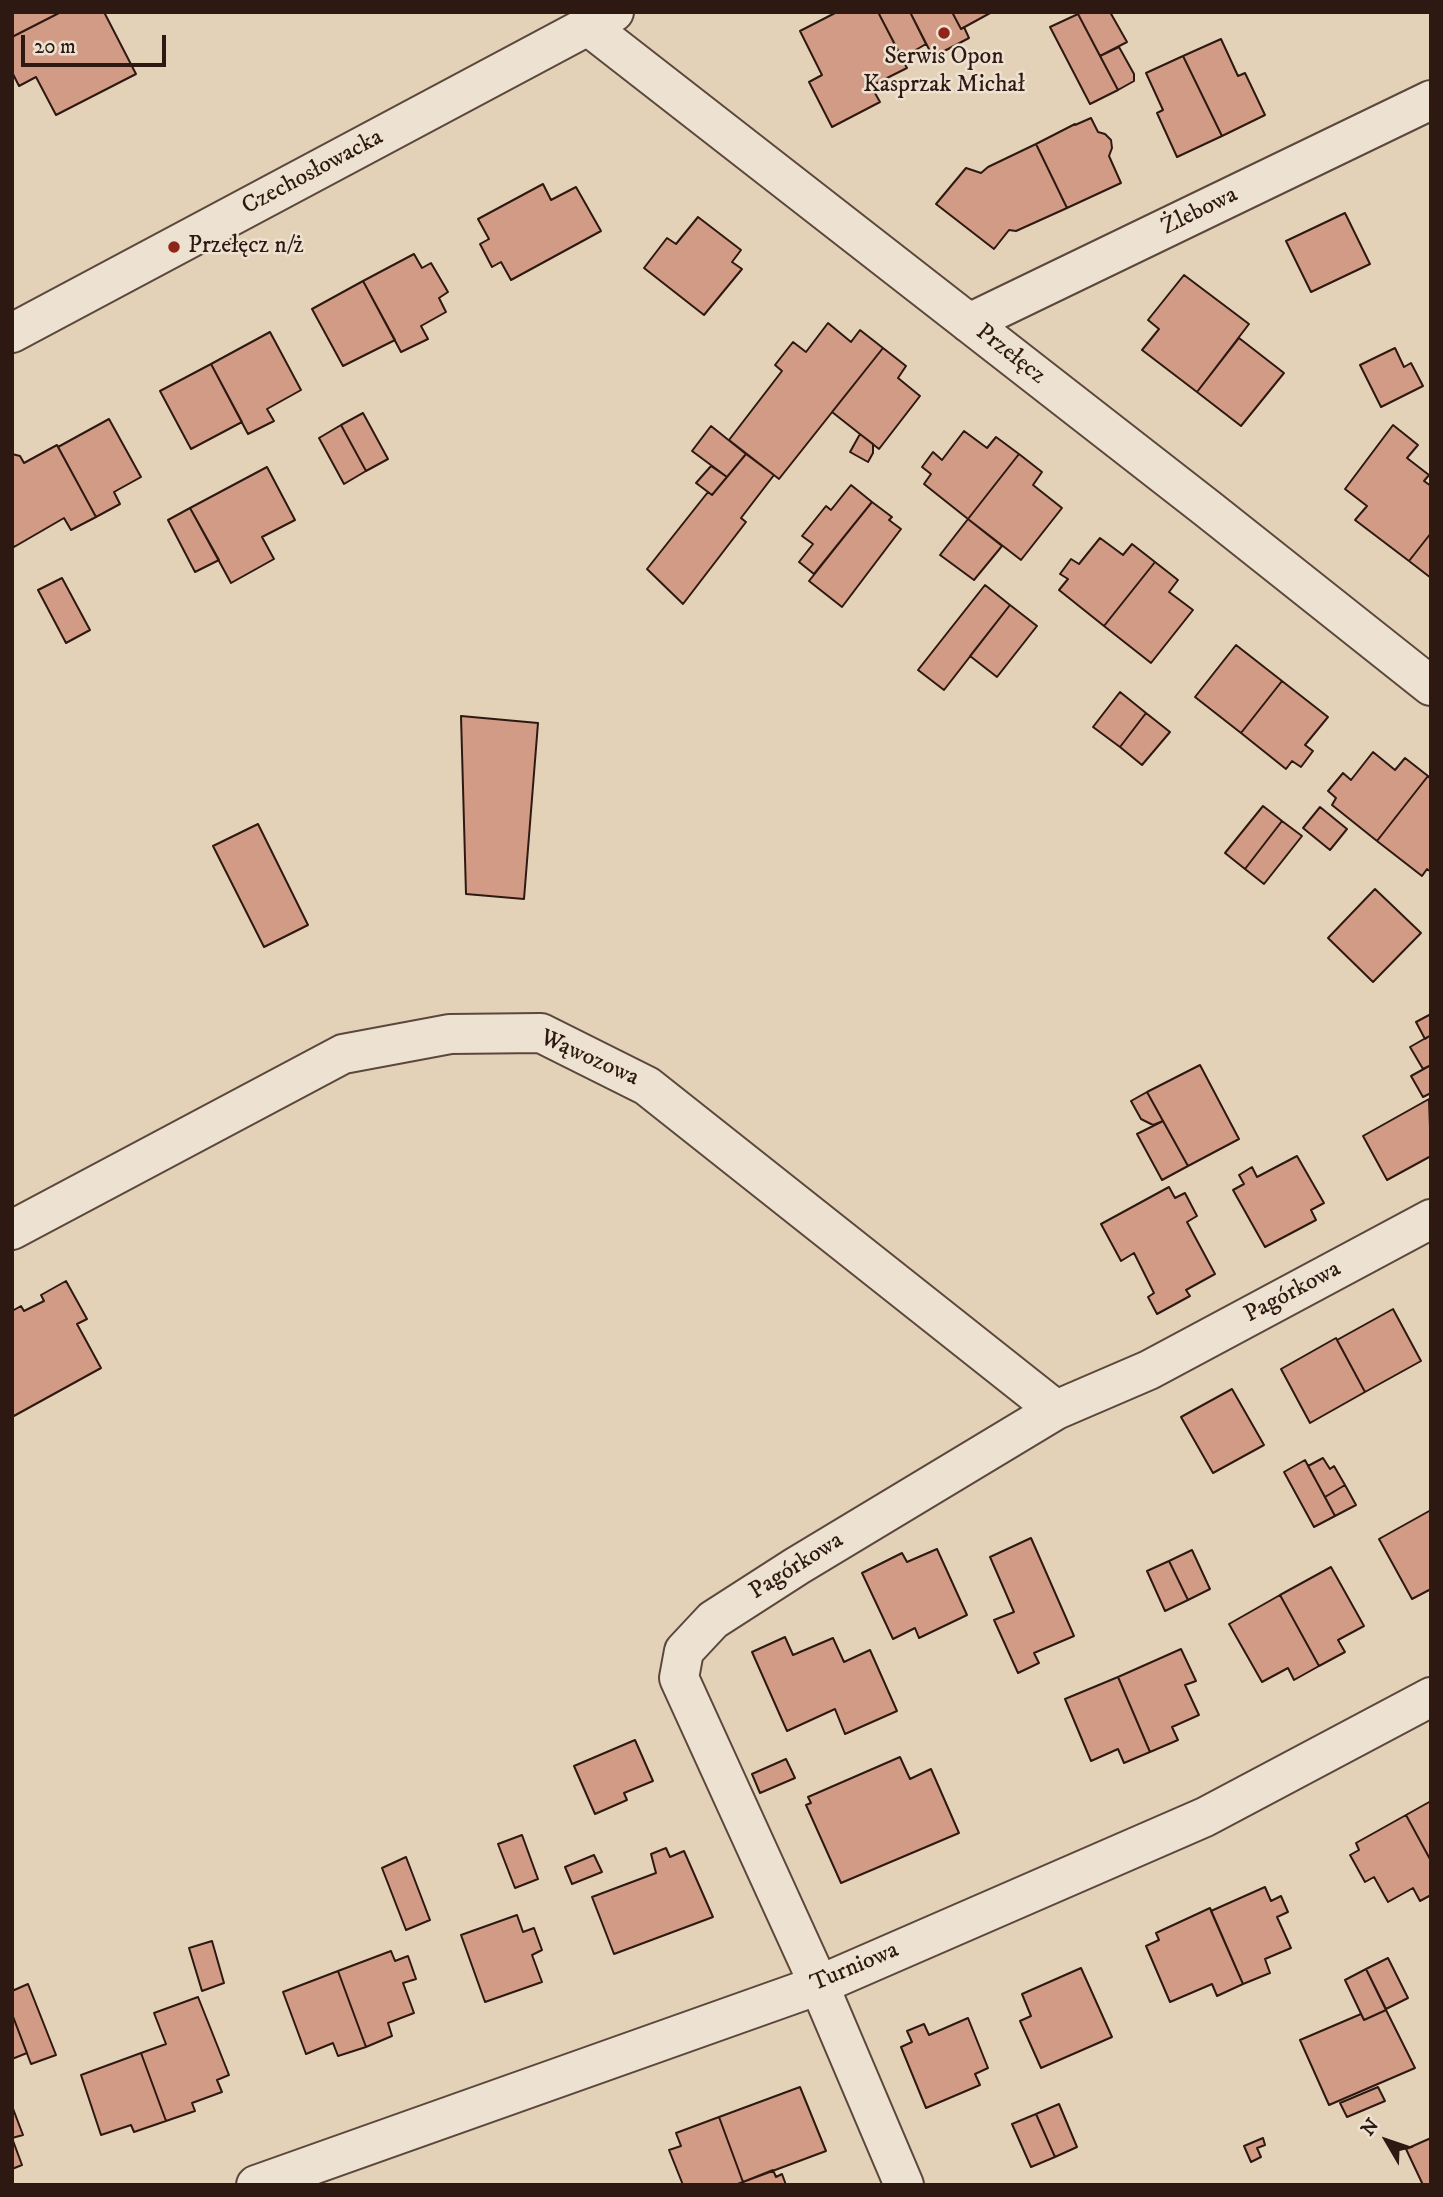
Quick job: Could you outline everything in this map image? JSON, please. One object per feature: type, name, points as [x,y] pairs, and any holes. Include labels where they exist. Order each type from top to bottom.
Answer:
[{"type":"street","name":"Przełęcz","points":[[601,19],[969,323],[1431,686]]},
{"type":"street","name":"Czechosłowacka","points":[[12,333],[601,19]]},
{"type":"street","name":"Żlebowa","points":[[969,323],[1431,100]]},
{"type":"street","name":"Wąwozowa","points":[[12,1230],[342,1054],[450,1034],[541,1033],[647,1086],[1056,1410]]},
{"type":"street","name":"Pagórkowa","points":[[904,2185],[819,1985],[679,1678],[684,1651],[713,1620],[797,1566],[1056,1410],[1149,1370],[1431,1219]]},
{"type":"street","name":"Turniowa","points":[[256,2185],[819,1985],[1205,1817],[1431,1697]]},
{"type":"building","points":[[12,12],[61,12],[12,37]]},
{"type":"building","points":[[61,12],[104,12],[136,74],[56,115],[36,77],[19,86],[12,72],[12,37]]},
{"type":"building","points":[[837,12],[878,12],[907,68],[871,86],[880,102],[832,127],[809,82],[822,75],[800,31]]},
{"type":"building","points":[[878,12],[910,12],[926,44],[902,58]]},
{"type":"building","name":"Serwis Opon Kasprzak Michał","points":[[910,12],[952,12],[969,38],[933,57]]},
{"type":"building","points":[[952,12],[992,12],[961,29]]},
{"type":"building","points":[[1110,12],[1127,42],[1100,56],[1078,14]]},
{"type":"building","points":[[1078,14],[1118,90],[1090,104],[1050,27]]},
{"type":"building","points":[[1221,39],[1238,76],[1245,73],[1265,115],[1222,136],[1183,56]]},
{"type":"building","points":[[1119,47],[1134,74],[1134,81],[1118,90],[1100,56]]},
{"type":"building","points":[[1183,56],[1222,136],[1177,157],[1157,113],[1163,110],[1146,73]]},
{"type":"building","points":[[1091,118],[1098,132],[1111,140],[1109,156],[1121,183],[1067,208],[1036,144]]},
{"type":"building","points":[[1036,144],[1067,208],[1016,231],[1009,230],[994,249],[936,204],[966,168],[981,173]]},
{"type":"building","points":[[543,184],[551,200],[576,187],[601,231],[511,280],[501,262],[492,267],[480,244],[489,239],[478,219]]},
{"type":"building","points":[[1345,213],[1370,264],[1311,292],[1286,241]]},
{"type":"building","points":[[698,217],[741,250],[732,262],[742,269],[704,315],[644,268],[667,238],[676,244]]},
{"type":"building","points":[[414,254],[422,268],[431,263],[448,292],[439,298],[446,312],[421,326],[428,339],[401,352],[363,281]]},
{"type":"building","points":[[1184,275],[1249,324],[1197,392],[1142,350],[1159,329],[1148,320]]},
{"type":"building","points":[[363,281],[395,340],[343,366],[312,309]]},
{"type":"building","points":[[828,323],[851,342],[860,330],[883,348],[779,479],[729,440],[782,371],[775,365],[793,342],[806,352]]},
{"type":"building","points":[[270,332],[301,390],[267,409],[274,421],[248,434],[211,364]]},
{"type":"building","points":[[1239,338],[1284,373],[1241,426],[1197,392]]},
{"type":"building","points":[[883,348],[906,366],[898,378],[920,396],[879,449],[832,412]]},
{"type":"building","points":[[1395,348],[1404,367],[1411,363],[1423,386],[1381,407],[1360,365]]},
{"type":"building","points":[[211,364],[242,422],[191,449],[160,391]]},
{"type":"building","points":[[363,413],[388,459],[366,471],[341,425]]},
{"type":"building","points":[[109,419],[141,477],[114,492],[120,504],[96,517],[58,447]]},
{"type":"building","points":[[341,425],[366,471],[344,484],[319,438]]},
{"type":"building","points":[[1393,425],[1418,445],[1407,458],[1429,475],[1424,481],[1431,486],[1431,533],[1409,561],[1355,520],[1367,506],[1345,489]]},
{"type":"building","points":[[711,426],[746,454],[727,477],[692,451]]},
{"type":"building","points":[[964,431],[987,448],[996,437],[1019,454],[968,519],[924,484],[931,474],[922,467],[933,452],[942,460]]},
{"type":"building","points":[[860,434],[873,444],[873,453],[868,462],[850,452]]},
{"type":"building","points":[[57,445],[96,517],[71,530],[64,518],[14,547],[12,454],[20,456],[24,463]]},
{"type":"building","points":[[746,454],[774,475],[741,518],[746,522],[683,604],[647,569],[708,492],[712,495]]},
{"type":"building","points":[[1019,454],[1042,472],[1033,485],[1062,508],[1021,560],[968,519]]},
{"type":"building","points":[[711,466],[727,477],[712,495],[696,483]]},
{"type":"building","points":[[267,467],[295,520],[262,537],[274,559],[231,583],[190,508]]},
{"type":"building","points":[[851,485],[872,502],[814,574],[799,562],[813,544],[802,536],[826,506],[831,510]]},
{"type":"building","points":[[872,502],[892,517],[889,520],[901,529],[842,607],[809,581]]},
{"type":"building","points":[[190,508],[219,560],[195,572],[168,520]]},
{"type":"building","points":[[968,519],[1002,546],[974,580],[940,555]]},
{"type":"building","points":[[1431,533],[1431,578],[1409,561]]},
{"type":"building","points":[[1100,538],[1123,555],[1132,544],[1155,562],[1104,626],[1059,590],[1068,579],[1060,574],[1071,559],[1079,564]]},
{"type":"building","points":[[1155,562],[1178,580],[1169,592],[1193,610],[1151,663],[1104,626]]},
{"type":"building","points":[[62,578],[90,630],[66,643],[38,590]]},
{"type":"building","points":[[985,585],[1010,605],[944,690],[918,670]]},
{"type":"building","points":[[1010,605],[1037,626],[997,677],[970,656]]},
{"type":"building","points":[[1236,645],[1282,681],[1241,733],[1195,697]]},
{"type":"building","points":[[1282,681],[1328,717],[1305,745],[1313,751],[1301,767],[1292,761],[1286,769],[1241,733]]},
{"type":"building","points":[[1120,692],[1146,713],[1120,747],[1093,727]]},
{"type":"building","points":[[1146,713],[1170,732],[1142,765],[1120,747]]},
{"type":"building","points":[[461,716],[538,723],[524,899],[466,894]]},
{"type":"building","points":[[1373,752],[1395,770],[1405,758],[1428,776],[1377,841],[1332,805],[1336,798],[1328,791],[1343,773],[1351,780]]},
{"type":"building","points":[[1428,776],[1431,779],[1431,872],[1427,869],[1422,876],[1377,841]]},
{"type":"building","points":[[1263,806],[1282,821],[1245,869],[1225,853]]},
{"type":"building","points":[[1320,807],[1347,829],[1330,850],[1303,828]]},
{"type":"building","points":[[1282,821],[1302,836],[1264,884],[1245,869]]},
{"type":"building","points":[[258,824],[308,925],[264,947],[213,846]]},
{"type":"building","points":[[1375,889],[1421,933],[1373,982],[1328,938]]},
{"type":"building","points":[[1431,1014],[1431,1035],[1425,1039],[1416,1022]]},
{"type":"building","points":[[1431,1035],[1431,1065],[1423,1069],[1410,1047]]},
{"type":"building","points":[[1200,1065],[1239,1139],[1188,1166],[1147,1092]]},
{"type":"building","points":[[1431,1065],[1431,1093],[1423,1097],[1411,1076]]},
{"type":"building","points":[[1147,1092],[1163,1121],[1153,1125],[1141,1119],[1131,1101]]},
{"type":"building","points":[[1429,1099],[1431,1156],[1387,1180],[1363,1136]]},
{"type":"building","points":[[1163,1121],[1188,1166],[1162,1180],[1137,1134]]},
{"type":"building","points":[[1297,1156],[1324,1203],[1311,1210],[1316,1220],[1265,1247],[1233,1190],[1244,1184],[1239,1175],[1252,1167],[1257,1177]]},
{"type":"building","points":[[1169,1187],[1175,1198],[1185,1193],[1197,1216],[1187,1222],[1215,1274],[1186,1290],[1190,1296],[1157,1314],[1148,1297],[1154,1293],[1134,1253],[1121,1261],[1101,1224]]},
{"type":"building","points":[[66,1281],[87,1319],[77,1324],[101,1368],[12,1417],[12,1311],[21,1306],[24,1311],[44,1301],[41,1295]]},
{"type":"building","points":[[1393,1309],[1421,1361],[1365,1392],[1337,1340]]},
{"type":"building","points":[[1336,1338],[1365,1392],[1310,1423],[1281,1369]]},
{"type":"building","points":[[1232,1389],[1264,1445],[1213,1473],[1181,1417]]},
{"type":"building","points":[[1323,1458],[1330,1469],[1334,1466],[1345,1485],[1325,1497],[1308,1466]]},
{"type":"building","points":[[1305,1460],[1335,1516],[1314,1527],[1284,1472]]},
{"type":"building","points":[[1345,1485],[1356,1505],[1335,1516],[1325,1497]]},
{"type":"building","points":[[1431,1510],[1431,1589],[1412,1599],[1379,1539]]},
{"type":"building","points":[[1031,1538],[1074,1636],[1034,1653],[1039,1663],[1018,1673],[994,1620],[1014,1612],[990,1557]]},
{"type":"building","points":[[937,1549],[967,1615],[919,1638],[915,1628],[893,1639],[862,1573],[902,1553],[907,1562]]},
{"type":"building","points":[[1192,1550],[1210,1589],[1188,1600],[1169,1561]]},
{"type":"building","points":[[1169,1561],[1188,1600],[1165,1611],[1147,1571]]},
{"type":"building","points":[[1331,1567],[1364,1626],[1338,1640],[1345,1652],[1319,1666],[1280,1595]]},
{"type":"building","points":[[1280,1595],[1319,1666],[1294,1680],[1288,1668],[1262,1682],[1229,1624]]},
{"type":"building","points":[[785,1637],[793,1655],[833,1638],[844,1662],[870,1650],[897,1711],[845,1734],[835,1709],[787,1731],[752,1652]]},
{"type":"building","points":[[1181,1649],[1196,1681],[1185,1685],[1199,1715],[1172,1727],[1178,1740],[1150,1752],[1118,1677]]},
{"type":"building","points":[[1118,1677],[1150,1752],[1124,1763],[1118,1749],[1091,1761],[1065,1699]]},
{"type":"building","points":[[635,1740],[653,1781],[624,1793],[627,1800],[595,1814],[574,1766]]},
{"type":"building","points":[[900,1757],[910,1779],[931,1769],[959,1833],[841,1883],[806,1805],[811,1803],[808,1797]]},
{"type":"building","points":[[786,1759],[795,1778],[760,1793],[752,1774]]},
{"type":"building","points":[[1431,1801],[1431,1861],[1406,1815]]},
{"type":"building","points":[[1406,1815],[1431,1861],[1431,1895],[1420,1901],[1413,1888],[1388,1902],[1374,1877],[1365,1882],[1350,1855],[1359,1850],[1356,1843]]},
{"type":"building","points":[[522,1835],[538,1879],[515,1888],[498,1844]]},
{"type":"building","points":[[666,1848],[670,1857],[684,1851],[713,1917],[614,1954],[592,1897],[656,1873],[651,1854]]},
{"type":"building","points":[[594,1855],[602,1872],[572,1884],[565,1867]]},
{"type":"building","points":[[406,1857],[430,1920],[406,1930],[382,1868]]},
{"type":"building","points":[[1265,1887],[1271,1901],[1281,1896],[1288,1912],[1277,1917],[1291,1948],[1265,1959],[1270,1973],[1243,1984],[1211,1911]]},
{"type":"building","points":[[1210,1908],[1243,1984],[1217,1996],[1212,1984],[1170,2002],[1146,1946],[1159,1940],[1156,1933]]},
{"type":"building","points":[[517,1915],[523,1932],[534,1928],[542,1950],[532,1955],[542,1982],[485,2002],[461,1935]]},
{"type":"building","points":[[212,1941],[224,1983],[202,1991],[189,1948]]},
{"type":"building","points":[[391,1951],[395,1961],[408,1956],[416,1979],[403,1983],[414,2013],[388,2023],[392,2036],[366,2047],[338,1971]]},
{"type":"building","points":[[1388,1958],[1408,1998],[1386,2009],[1366,1969]]},
{"type":"building","points":[[1081,1968],[1112,2037],[1041,2068],[1020,2021],[1031,2016],[1022,1994]]},
{"type":"building","points":[[1366,1969],[1386,2010],[1364,2020],[1345,1980]]},
{"type":"building","points":[[338,1971],[366,2047],[338,2056],[333,2043],[306,2054],[283,1992]]},
{"type":"building","points":[[28,1984],[56,2055],[31,2064],[12,2014],[12,1991]]},
{"type":"building","points":[[198,1997],[229,2075],[217,2080],[222,2092],[192,2103],[195,2111],[166,2121],[141,2053],[166,2044],[154,2013]]},
{"type":"building","points":[[1386,2010],[1415,2068],[1329,2105],[1300,2040],[1361,2014],[1364,2020]]},
{"type":"building","points":[[12,2014],[27,2053],[12,2059]]},
{"type":"building","points":[[968,2018],[988,2068],[975,2074],[980,2085],[926,2108],[901,2047],[912,2042],[907,2031],[924,2024],[929,2035]]},
{"type":"building","points":[[141,2053],[166,2121],[134,2132],[131,2125],[101,2135],[81,2075]]},
{"type":"building","points":[[800,2087],[826,2151],[743,2182],[719,2117]]},
{"type":"building","points":[[1378,2087],[1385,2101],[1347,2117],[1340,2103]]},
{"type":"building","points":[[1059,2104],[1077,2147],[1055,2157],[1036,2114]]},
{"type":"building","points":[[12,2106],[23,2135],[12,2138]]},
{"type":"building","points":[[1036,2114],[1055,2157],[1031,2167],[1012,2124]]},
{"type":"building","points":[[719,2117],[743,2182],[735,2185],[683,2185],[669,2150],[681,2146],[676,2133]]},
{"type":"building","points":[[12,2138],[22,2165],[12,2169]]},
{"type":"building","points":[[1263,2138],[1265,2145],[1257,2148],[1261,2157],[1251,2162],[1244,2146]]},
{"type":"building","points":[[1431,2138],[1431,2185],[1423,2185],[1406,2149]]},
{"type":"building","points":[[773,2170],[776,2177],[782,2174],[786,2185],[745,2185],[743,2182]]},
{"type":"place","name":"Serwis Opon Kasprzak Michał","points":[[944,33]]},
{"type":"place","name":"Przełęcz n/ż","points":[[174,247]]}]
